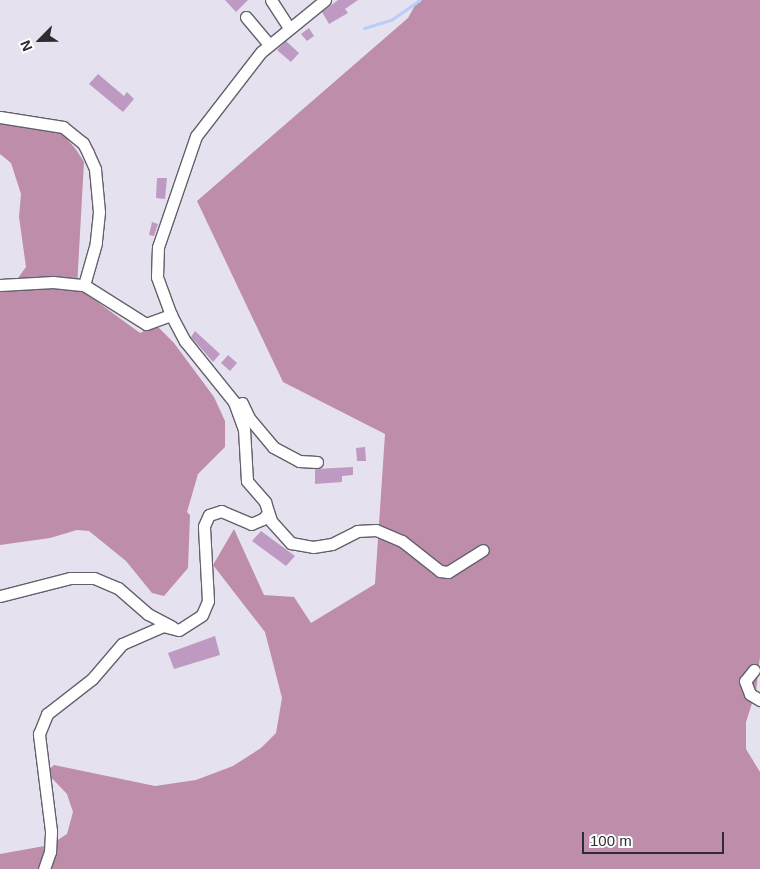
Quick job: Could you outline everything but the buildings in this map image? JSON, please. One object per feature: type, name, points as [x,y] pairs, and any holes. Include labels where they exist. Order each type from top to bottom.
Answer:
[{"type":"street","points":[[270,0],[289,28]]},
{"type":"street","points":[[325,0],[270,44],[201,128],[190,149],[156,260],[157,277],[171,315],[193,352],[232,399],[244,429],[247,481],[263,498],[268,513],[279,532],[296,546],[332,544],[357,531],[376,530],[402,541],[440,570],[448,572],[483,550]]},
{"type":"street","points":[[246,17],[270,44]]},
{"type":"street","points":[[0,117],[63,127],[83,143],[88,153],[95,169],[98,212],[96,243],[84,285]]},
{"type":"street","points":[[0,285],[53,282],[84,285],[146,324],[171,315]]},
{"type":"street","points":[[232,399],[240,400],[249,418],[273,447],[299,461],[318,462]]},
{"type":"street","points":[[44,869],[50,852],[51,832],[39,734],[47,714],[92,679],[122,644],[163,626],[175,629],[199,619],[208,601],[206,517],[212,512],[221,511],[241,522],[255,524],[268,513]]},
{"type":"street","points":[[0,596],[70,578],[94,578],[118,588],[148,614],[175,629]]},
{"type":"street","points":[[754,670],[745,681],[750,694],[760,700]]},
{"type":"shaded area","points":[[418,0],[760,0],[760,657],[756,691],[746,722],[746,749],[760,772],[760,869],[0,869],[0,854],[50,845],[67,834],[73,812],[67,794],[46,772],[54,765],[155,786],[196,780],[233,766],[261,748],[276,733],[282,698],[265,632],[213,565],[234,529],[264,595],[294,597],[311,623],[375,584],[385,434],[283,382],[197,201],[408,18]]},
{"type":"shaded area","points":[[0,120],[53,128],[64,135],[77,151],[84,162],[77,287],[140,333],[156,325],[174,343],[214,397],[225,421],[225,447],[198,474],[187,512],[190,515],[188,568],[164,596],[152,593],[126,561],[89,531],[77,530],[50,538],[0,545],[0,281],[18,278],[26,267],[19,217],[21,194],[11,163],[0,154]]},
{"type":"waterway","points":[[364,28],[391,20],[420,0]]}]
